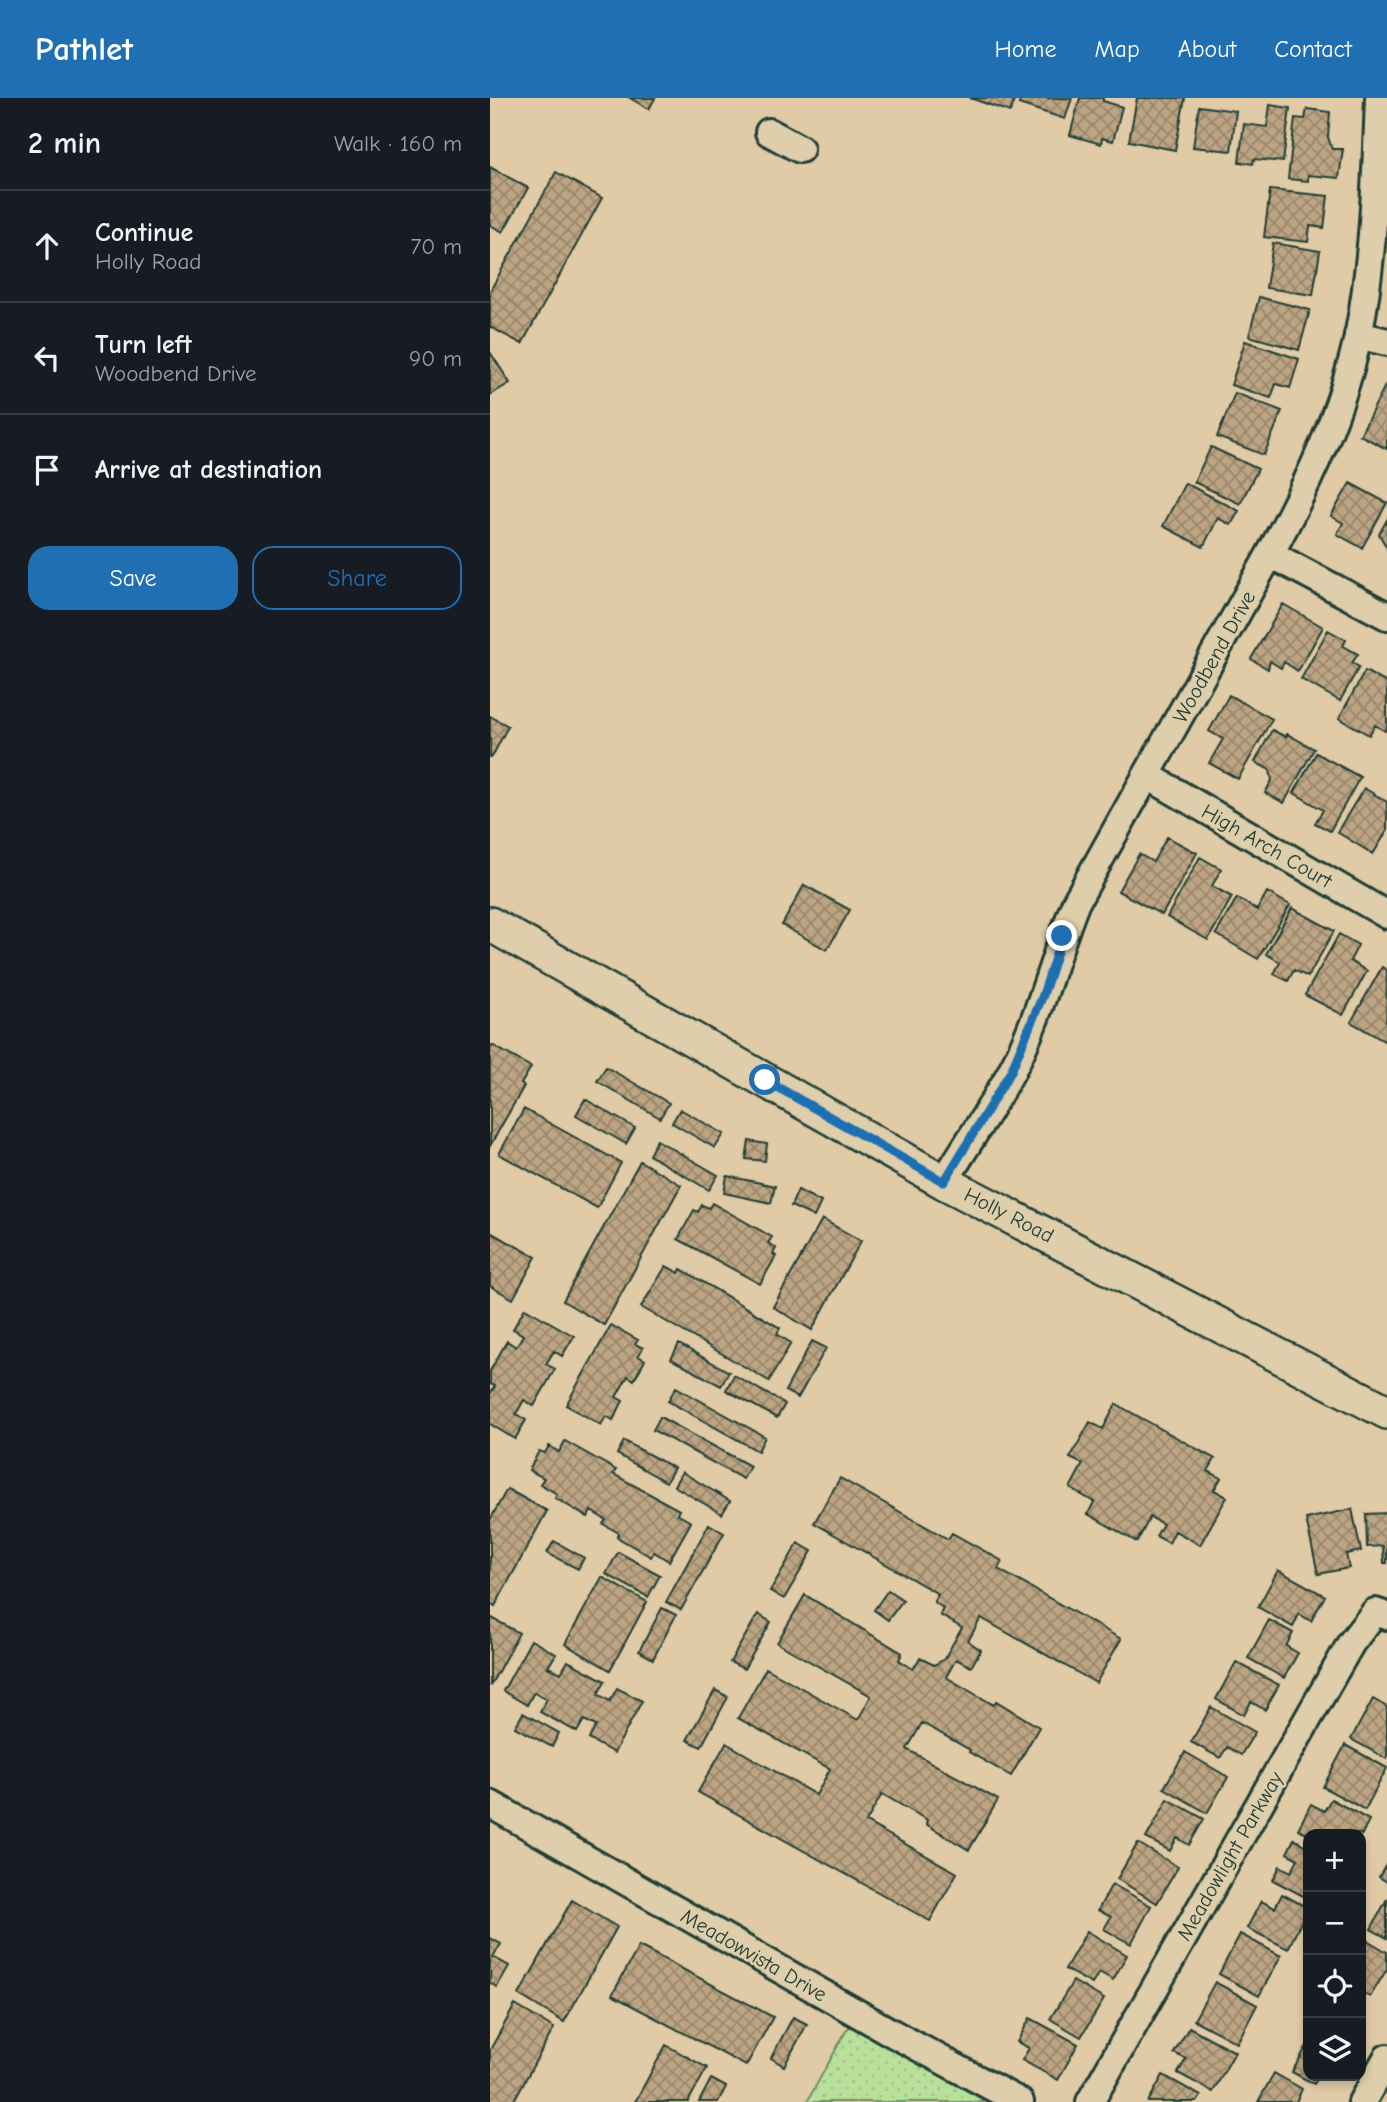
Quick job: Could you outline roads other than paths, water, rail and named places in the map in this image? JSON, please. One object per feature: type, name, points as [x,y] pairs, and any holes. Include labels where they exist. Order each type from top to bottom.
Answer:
[{"type":"main road","name":"Holly Road","points":[[490,924],[944,1182],[1387,1412]]},
{"type":"street","name":"Woodbend Drive","points":[[944,1182],[1011,1071],[1039,1006],[1076,902],[1270,554],[1318,459],[1338,404],[1358,335],[1368,276],[1375,214],[1379,98]]},
{"type":"street","points":[[769,132],[800,149]]},
{"type":"street","points":[[1358,335],[1387,342]]},
{"type":"street","points":[[1270,554],[1387,616]]},
{"type":"street","name":"High Arch Court","points":[[1148,776],[1387,915]]},
{"type":"street","name":"Meadowlight Parkway","points":[[1090,2102],[1351,1643],[1381,1614]]},
{"type":"street","name":"Meadowvista Drive","points":[[490,1804],[892,2033],[1020,2102]]},
{"type":"street","points":[[1362,2102],[1387,2057]]}]
